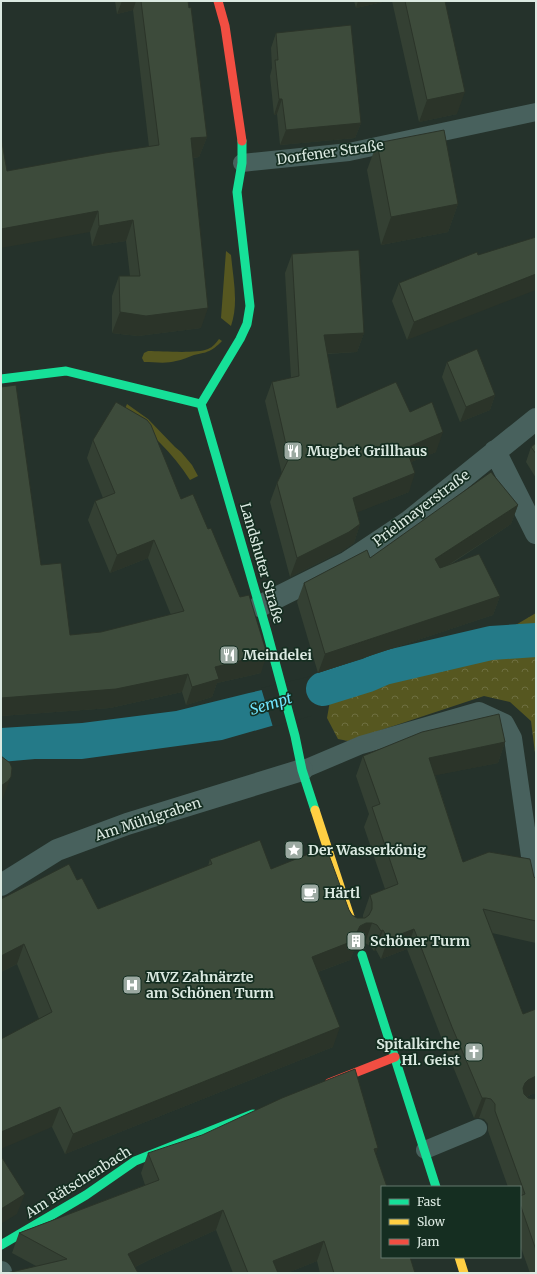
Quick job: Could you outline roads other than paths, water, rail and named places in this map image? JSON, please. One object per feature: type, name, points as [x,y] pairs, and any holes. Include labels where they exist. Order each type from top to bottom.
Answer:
[{"type":"street","points":[[1,379],[66,371],[200,404],[240,339],[247,324],[250,306],[237,192],[242,163],[242,142],[225,26],[218,1]]},
{"type":"street","name":"Landshuter Straße","points":[[200,404],[236,520],[260,606],[295,736],[302,770],[353,926]]},
{"type":"street","name":"Prielmayerstraße","points":[[260,606],[355,557],[408,522],[536,419]]},
{"type":"street","points":[[495,451],[536,533]]},
{"type":"street","name":"Am Mühlgraben","points":[[1,885],[57,850],[127,824],[302,770]]},
{"type":"street","points":[[362,955],[436,1186]]},
{"type":"street","points":[[318,1088],[395,1057]]},
{"type":"street","name":"Am Rätschenbach","points":[[1,1245],[86,1195],[135,1161],[259,1111]]},
{"type":"street","points":[[459,1258],[464,1273]]},
{"type":"lane","name":"Dorfener Straße","points":[[242,163],[349,152],[536,112]]},
{"type":"lane","points":[[302,770],[361,745],[479,711],[505,723],[513,738],[535,891]]},
{"type":"lane","points":[[425,1150],[478,1128]]},
{"type":"water","points":[[350,670],[368,675],[360,683],[324,698],[310,715],[222,740],[82,759],[35,759],[1,762],[1,728],[82,723],[176,711]]},
{"type":"waterway","name":"Sempt","points":[[323,689],[368,675],[384,668],[491,643],[536,640]]},
{"type":"place","name":"Mugbet Grillhaus","points":[[293,451]]},
{"type":"place","name":"Meindelei","points":[[229,655]]},
{"type":"place","name":"Der Wasserkönig","points":[[294,850]]},
{"type":"place","name":"Härtl","points":[[310,893]]},
{"type":"place","name":"Schöner Turm","points":[[356,941]]},
{"type":"place","name":"MVZ Zahnärzte am Schönen Turm","points":[[132,985]]},
{"type":"place","name":"Spitalkirche Hl. Geist","points":[[474,1052]]}]
